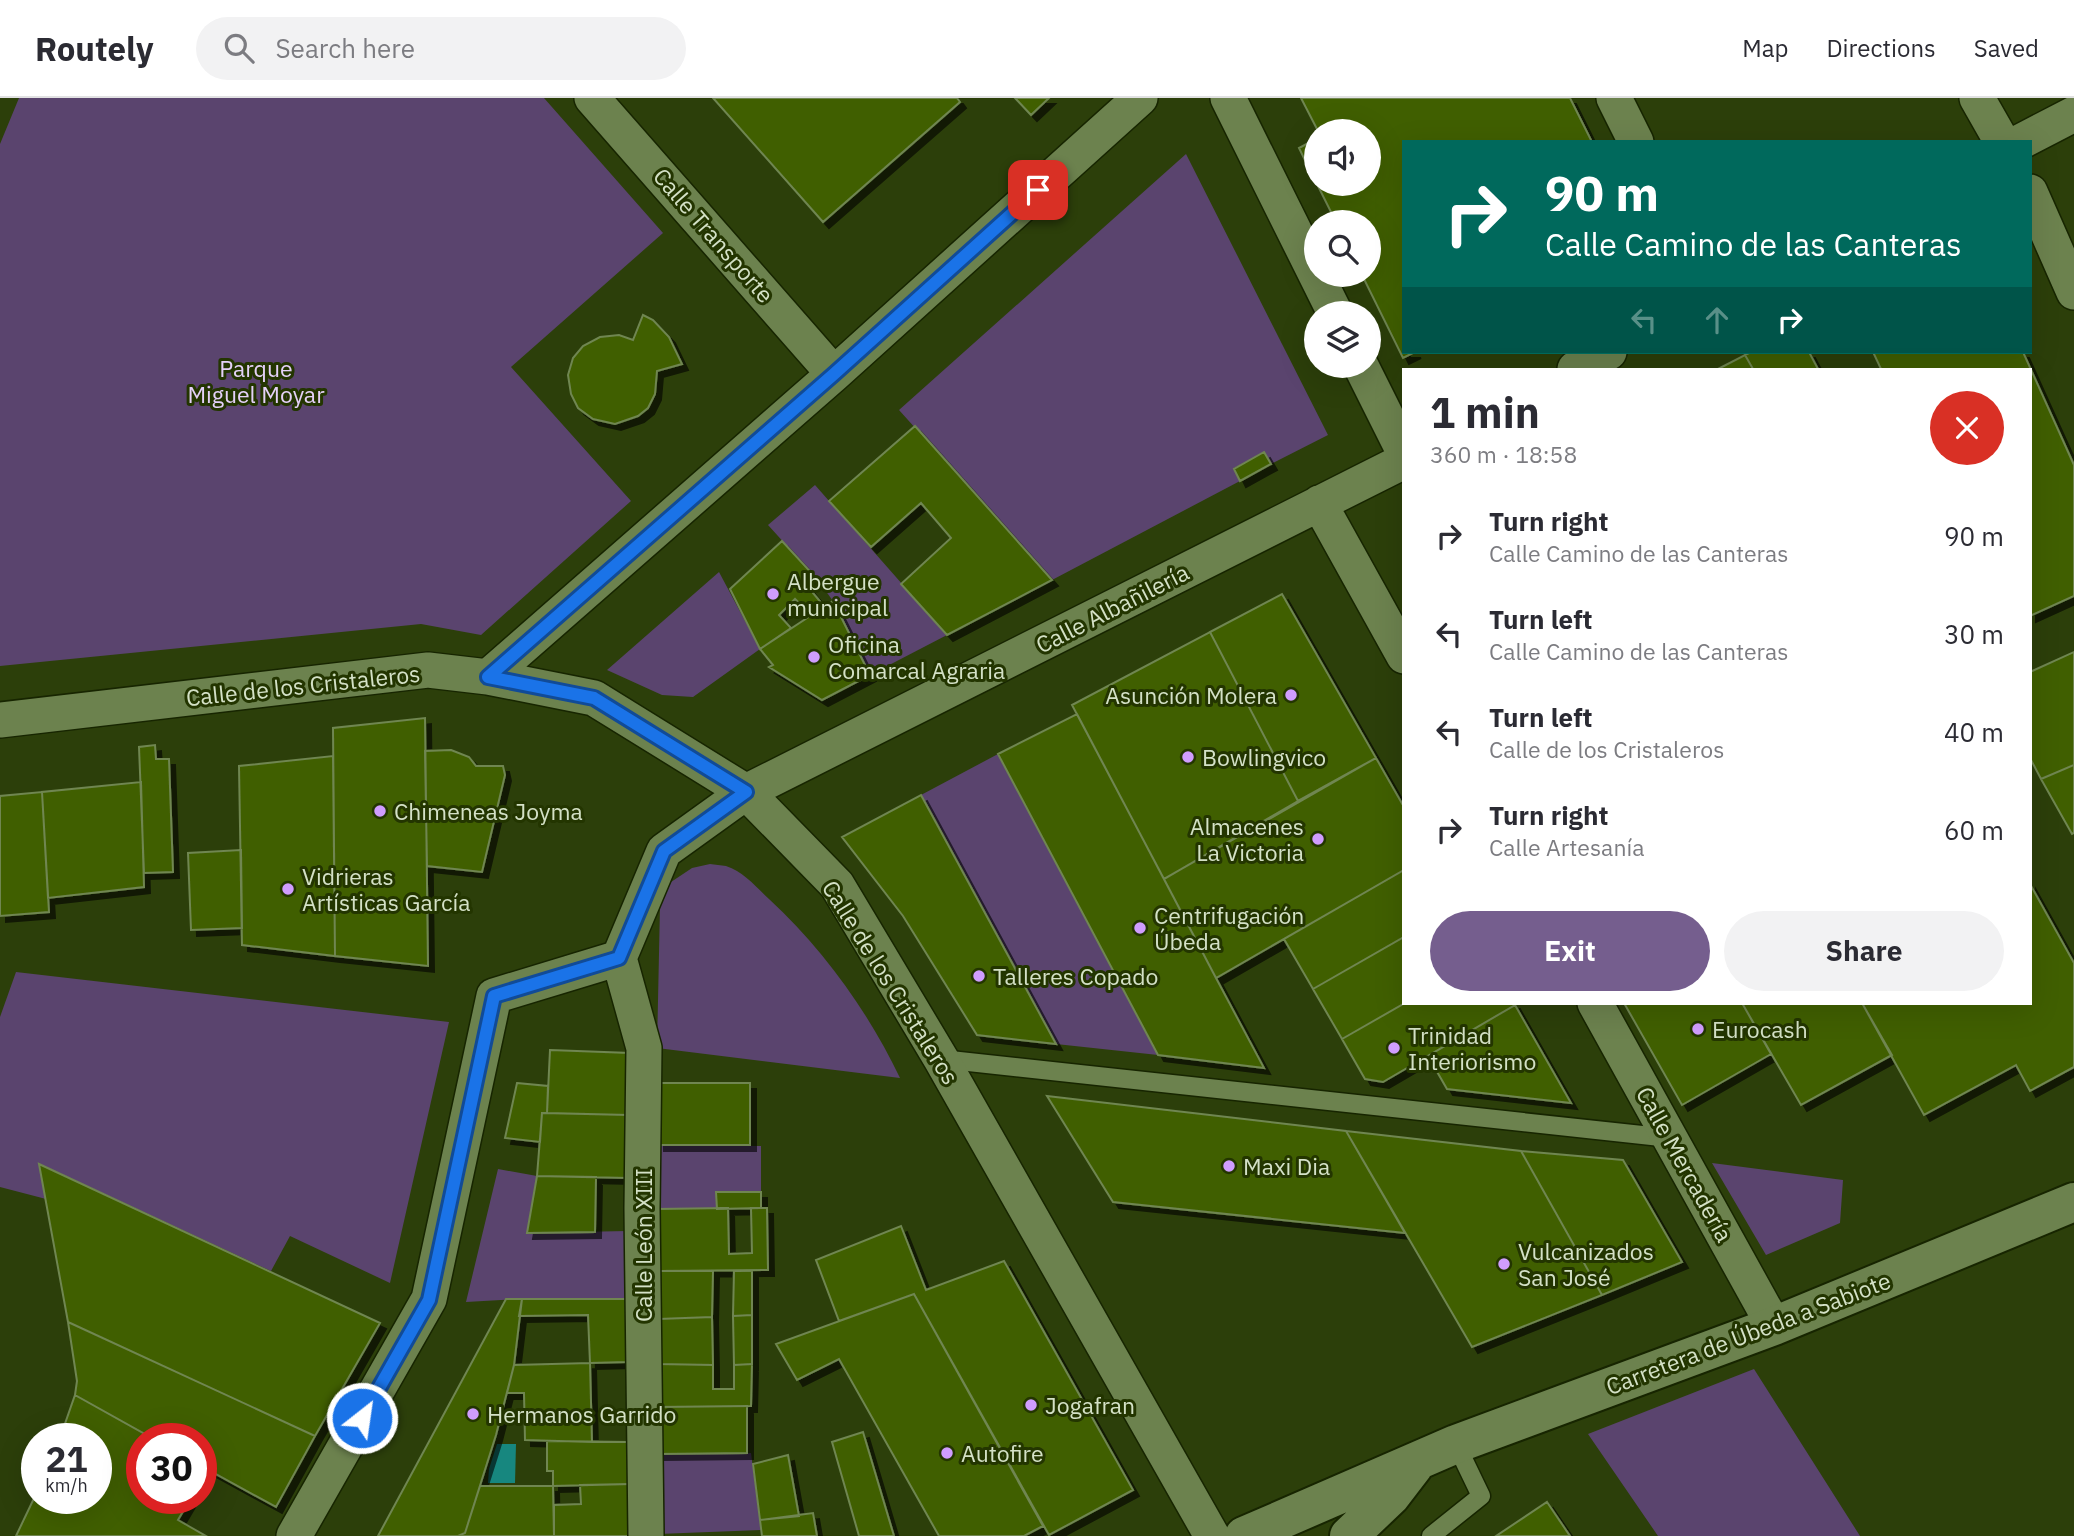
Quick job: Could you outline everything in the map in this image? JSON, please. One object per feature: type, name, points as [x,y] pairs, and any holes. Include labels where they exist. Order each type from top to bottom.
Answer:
[{"type":"street","name":"Calle Transporte","points":[[592,98],[834,374]]},
{"type":"street","points":[[488,677],[834,374],[1140,98]]},
{"type":"street","points":[[1228,98],[1329,301]]},
{"type":"street","points":[[1614,98],[1635,140]]},
{"type":"street","points":[[1977,98],[2001,140]]},
{"type":"street","points":[[2024,140],[2074,114]]},
{"type":"street","points":[[2032,197],[2074,292]]},
{"type":"street","points":[[1576,368],[1605,354]]},
{"type":"street","points":[[1367,378],[1402,448]]},
{"type":"street","name":"Calle Albañilería","points":[[619,958],[664,851],[746,792],[1402,462]]},
{"type":"street","points":[[1319,503],[1402,652]]},
{"type":"street","name":"Calle de los Cristaleros","points":[[0,720],[428,670],[488,677],[594,698],[746,792],[836,885],[941,1059],[1212,1536]]},
{"type":"street","points":[[294,1536],[429,1300],[494,996],[619,958]]},
{"type":"street","name":"Calle León XIII","points":[[619,958],[644,1048],[642,1208],[646,1536]]},
{"type":"street","name":"Calle Mercadería","points":[[1596,1005],[1774,1326]]},
{"type":"street","name":"Carretera de Úbeda a Sabiote","points":[[1244,1536],[1456,1444],[1774,1326],[2074,1202]]},
{"type":"street","name":"Carretera de Úbeda a Sabiote","points":[[1349,1536],[1391,1496],[1420,1459]]},
{"type":"lane","points":[[941,1059],[1670,1138]]},
{"type":"lane","points":[[1432,1536],[1481,1496],[1456,1444]]},
{"type":"green space","name":"Parque Miguel Moyar","points":[[19,98],[544,98],[663,233],[511,367],[631,501],[481,635],[421,624],[0,666],[0,144]]},
{"type":"green space","points":[[1186,154],[1328,435],[1271,464],[1264,453],[1234,468],[1240,481],[1052,580],[899,410]]},
{"type":"green space","points":[[815,485],[947,635],[870,675],[833,601],[817,579],[768,525]]},
{"type":"green space","points":[[719,572],[760,649],[693,697],[662,695],[607,670]]},
{"type":"green space","points":[[998,754],[1158,1055],[1056,1044],[921,795]]},
{"type":"green space","points":[[710,864],[726,866],[744,876],[808,939],[859,1005],[900,1078],[657,1048],[660,906],[671,882],[692,868]]},
{"type":"green space","points":[[16,972],[449,1022],[390,1283],[290,1236],[271,1271],[40,1164],[46,1199],[0,1187],[0,1017]]},
{"type":"green space","points":[[658,1145],[761,1146],[761,1208],[657,1209]]},
{"type":"green space","points":[[1712,1163],[1843,1180],[1840,1223],[1766,1255]]},
{"type":"green space","points":[[498,1169],[537,1176],[528,1233],[627,1231],[627,1299],[466,1302]]},
{"type":"green space","points":[[1754,1369],[1860,1536],[1658,1536],[1588,1434]]},
{"type":"green space","points":[[751,1453],[761,1530],[658,1534],[658,1454]]},
{"type":"water","points":[[497,1444],[516,1444],[515,1483],[488,1483],[489,1469]]},
{"type":"building","points":[[713,98],[957,98],[960,102],[823,222]]},
{"type":"building","points":[[1015,98],[1049,98],[1031,115]]},
{"type":"building","points":[[1301,98],[1570,98],[1591,140],[1402,140],[1402,354],[1411,354],[1403,358],[1381,313],[1381,301],[1375,301],[1368,287],[1381,287],[1381,210],[1330,210],[1323,196],[1381,196],[1381,119],[1312,119]]},
{"type":"building","points":[[1304,145],[1304,158],[1299,148]]},
{"type":"building","points":[[643,315],[653,320],[669,337],[682,364],[657,371],[655,394],[648,408],[638,416],[615,424],[593,419],[578,408],[571,394],[568,375],[573,358],[583,346],[600,337],[619,335],[633,340]]},
{"type":"building","points":[[1810,354],[1817,368],[1752,368],[1745,355]]},
{"type":"building","points":[[1874,354],[2024,354],[2030,368],[1881,368]]},
{"type":"building","points":[[1745,355],[1752,368],[1720,368]]},
{"type":"building","points":[[2032,372],[2074,465],[2074,596],[2032,615]]},
{"type":"building","points":[[915,426],[1052,580],[947,635],[901,584],[951,538],[921,503],[871,547],[829,501]]},
{"type":"building","points":[[1264,452],[1271,464],[1240,481],[1234,469]]},
{"type":"building","name":"Albergue municipal","points":[[782,541],[817,579],[807,586],[824,606],[811,615],[795,599],[779,615],[791,628],[760,649],[730,589]]},
{"type":"building","name":"Asunción Molera","points":[[1282,594],[1376,758],[1298,801],[1210,632]]},
{"type":"building","name":"Oficina Comarcal Agraria","points":[[833,601],[870,675],[822,700],[769,667],[773,665],[760,649]]},
{"type":"building","name":"Bowlingvico","points":[[1210,632],[1298,801],[1164,879],[1072,705]]},
{"type":"building","points":[[2074,652],[2074,765],[2041,779],[2032,762],[2032,671]]},
{"type":"building","name":"Centrifugación Úbeda","points":[[1077,714],[1264,1068],[1158,1055],[998,754]]},
{"type":"building","name":"Chimeneas Joyma","points":[[425,718],[428,966],[335,956],[333,728]]},
{"type":"building","points":[[155,745],[156,759],[169,759],[173,872],[144,873],[139,747]]},
{"type":"building","points":[[451,750],[469,757],[476,766],[503,766],[505,775],[482,872],[427,866],[425,751]]},
{"type":"building","name":"Vidrieras Artísticas García","points":[[333,756],[335,956],[242,945],[239,766]]},
{"type":"building","name":"Almacenes La Victoria","points":[[1376,758],[1402,804],[1402,871],[1216,978],[1164,879]]},
{"type":"building","points":[[2074,765],[2074,833],[2072,834],[2041,779]]},
{"type":"building","points":[[141,782],[144,887],[48,898],[42,792]]},
{"type":"building","points":[[42,792],[49,912],[0,916],[0,796]]},
{"type":"building","name":"Talleres Copado","points":[[921,795],[1056,1044],[977,1035],[903,916],[842,837]]},
{"type":"building","points":[[241,850],[242,928],[191,930],[188,853]]},
{"type":"building","points":[[1402,871],[1402,938],[1313,989],[1284,939]]},
{"type":"building","points":[[2032,888],[2074,963],[2074,1067],[2030,1091],[2016,1065],[1924,1115],[1863,1005],[2032,1005]]},
{"type":"building","points":[[1402,938],[1402,1005],[1342,1039],[1313,989]]},
{"type":"building","name":"Trinidad Interiorismo","points":[[1402,1005],[1515,1005],[1383,1082],[1365,1079],[1342,1039]]},
{"type":"building","points":[[1515,1005],[1571,1103],[1447,1089],[1428,1056]]},
{"type":"building","name":"Eurocash","points":[[1625,1005],[1743,1005],[1771,1054],[1682,1105]]},
{"type":"building","points":[[1743,1005],[1863,1005],[1892,1055],[1801,1105]]},
{"type":"building","points":[[550,1050],[630,1053],[629,1115],[547,1113]]},
{"type":"building","points":[[517,1083],[548,1086],[547,1113],[542,1113],[540,1142],[505,1138]]},
{"type":"building","points":[[657,1083],[750,1083],[750,1145],[658,1145]]},
{"type":"building","name":"Maxi Dia","points":[[1047,1096],[1346,1131],[1405,1233],[1113,1202]]},
{"type":"building","points":[[542,1113],[629,1115],[628,1178],[537,1176]]},
{"type":"building","name":"Vulcanizados San José","points":[[1346,1131],[1521,1151],[1602,1295],[1472,1347]]},
{"type":"building","points":[[1521,1151],[1623,1160],[1682,1262],[1602,1295]]},
{"type":"building","points":[[39,1164],[380,1323],[315,1436],[68,1322]]},
{"type":"building","points":[[537,1176],[596,1177],[595,1232],[527,1233]]},
{"type":"building","points":[[716,1192],[761,1192],[761,1208],[717,1209]]},
{"type":"building","points":[[728,1208],[729,1254],[752,1253],[751,1208],[767,1208],[768,1270],[657,1271],[657,1209]]},
{"type":"building","name":"Jogafran","points":[[901,1226],[926,1290],[1004,1261],[1133,1490],[1049,1535],[914,1294],[839,1321],[816,1260]]},
{"type":"building","points":[[657,1271],[713,1271],[712,1317],[658,1319]]},
{"type":"building","points":[[734,1271],[752,1271],[752,1315],[733,1316]]},
{"type":"building","name":"Autofire","points":[[914,1294],[1043,1526],[1024,1536],[939,1536],[839,1359],[797,1380],[776,1344]]},
{"type":"building","name":"Hermanos Garrido","points":[[506,1299],[522,1299],[514,1365],[496,1435],[465,1533],[458,1536],[378,1536]]},
{"type":"building","points":[[522,1299],[627,1299],[627,1362],[590,1363],[588,1315],[519,1316]]},
{"type":"building","points":[[752,1315],[752,1364],[734,1365],[733,1316]]},
{"type":"building","points":[[712,1317],[713,1365],[658,1364],[658,1319]]},
{"type":"building","points":[[68,1322],[315,1436],[276,1507],[217,1475],[217,1423],[126,1423],[75,1395],[77,1381]]},
{"type":"building","points":[[590,1363],[592,1442],[525,1440],[524,1393],[507,1393],[514,1365]]},
{"type":"building","points":[[658,1364],[713,1365],[713,1389],[734,1389],[734,1365],[752,1364],[751,1406],[658,1407]]},
{"type":"building","points":[[75,1395],[126,1423],[126,1514],[182,1514],[178,1520],[206,1536],[16,1536],[26,1514],[112,1514],[112,1423],[65,1423]]},
{"type":"building","points":[[747,1406],[747,1453],[658,1454],[658,1407]]},
{"type":"building","points":[[863,1432],[894,1536],[859,1536],[832,1442]]},
{"type":"building","points":[[547,1441],[629,1442],[630,1484],[553,1486],[553,1471],[547,1471]]},
{"type":"building","points":[[788,1455],[799,1516],[760,1520],[753,1464]]},
{"type":"building","points":[[630,1484],[631,1536],[554,1536],[554,1505],[581,1504],[580,1485]]},
{"type":"building","points":[[480,1486],[553,1486],[554,1536],[458,1536],[465,1533]]},
{"type":"building","points":[[1547,1502],[1570,1536],[1496,1536]]},
{"type":"building","points":[[813,1513],[817,1536],[762,1536],[760,1520]]},
{"type":"place","name":"Albergue municipal","points":[[773,594]]},
{"type":"place","name":"Oficina Comarcal Agraria","points":[[814,657]]},
{"type":"place","name":"Asunción Molera","points":[[1291,695]]},
{"type":"place","name":"Bowlingvico","points":[[1188,757]]},
{"type":"place","name":"Chimeneas Joyma","points":[[380,811]]},
{"type":"place","name":"Almacenes La Victoria","points":[[1318,839]]},
{"type":"place","name":"Vidrieras Artísticas García","points":[[288,889]]},
{"type":"place","name":"Centrifugación Úbeda","points":[[1140,928]]},
{"type":"place","name":"Talleres Copado","points":[[979,976]]},
{"type":"place","name":"Eurocash","points":[[1698,1029]]},
{"type":"place","name":"Trinidad Interiorismo","points":[[1394,1048]]},
{"type":"place","name":"Maxi Dia","points":[[1229,1166]]},
{"type":"place","name":"Vulcanizados San José","points":[[1504,1264]]},
{"type":"place","name":"Jogafran","points":[[1031,1405]]},
{"type":"place","name":"Hermanos Garrido","points":[[473,1414]]},
{"type":"place","name":"Autofire","points":[[947,1453]]},
{"type":"route","points":[[362,1418],[429,1300],[494,996],[619,958],[664,851],[746,792],[594,698],[488,677],[834,374],[1038,190]]}]
